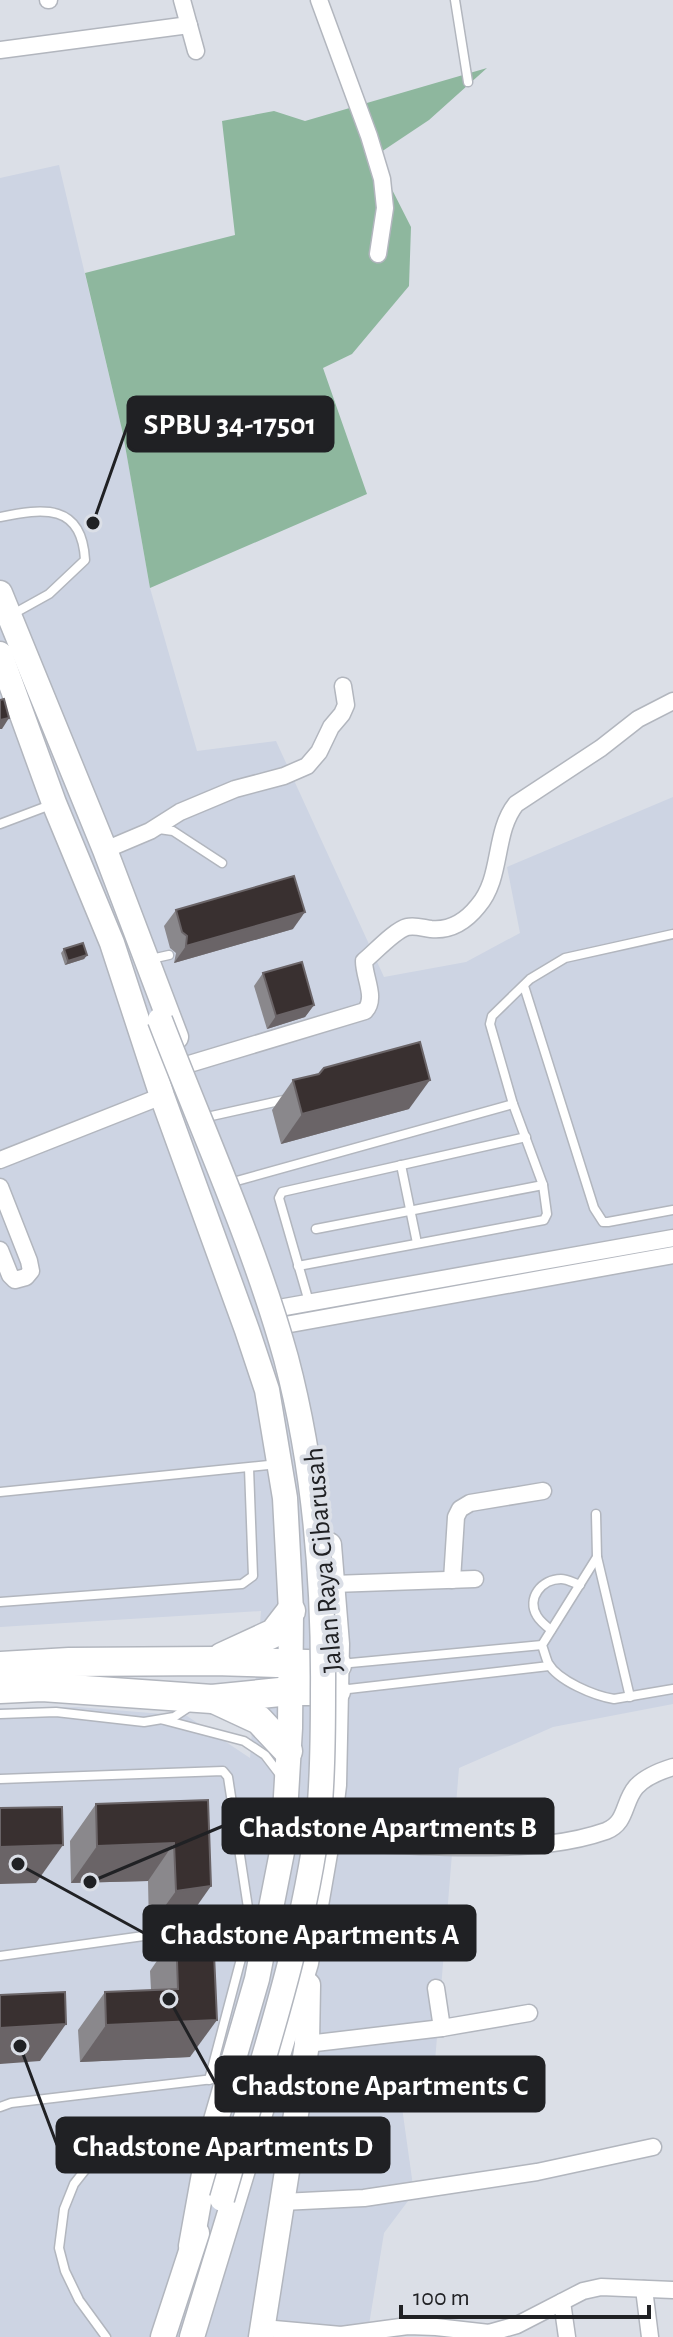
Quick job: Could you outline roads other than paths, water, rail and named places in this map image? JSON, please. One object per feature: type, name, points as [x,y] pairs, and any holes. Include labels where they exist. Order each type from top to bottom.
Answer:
[{"type":"highway","points":[[214,1661],[266,1638],[280,1627],[291,1611]]},
{"type":"highway","points":[[0,1666],[214,1661],[290,1655],[337,1667]]},
{"type":"highway","points":[[0,1689],[42,1687],[207,1698],[290,1691],[337,1667]]},
{"type":"highway","points":[[207,1698],[259,1720],[289,1740]]},
{"type":"main road","name":"Jalan Raya Cibarusah","points":[[0,593],[116,879],[158,958],[186,1065],[282,1316],[301,1381],[321,1476],[333,1584],[337,1667],[334,1785],[306,1963],[192,2337]]},
{"type":"main road","name":"Jalan Raya Cibarusah","points":[[0,654],[54,803],[112,943],[162,1096],[267,1390],[286,1510],[291,1611],[283,1847],[257,1979],[219,2078],[214,2127],[191,2246],[163,2337]]},
{"type":"main road","name":"Jalan Raya Cibarusah","points":[[116,879],[114,903],[263,1318],[282,1386],[311,1548],[314,1625],[312,1754],[308,1800],[285,1936],[217,2199],[215,2260]]},
{"type":"main road","name":"Jalan Raya Cibarusah","points":[[112,943],[156,1022]]},
{"type":"main road","points":[[289,1740],[300,1719],[314,1716],[327,1720],[336,1731]]},
{"type":"main road","points":[[262,2333],[307,2044],[306,1963]]},
{"type":"main road","name":"Jalan Raya Cibarusah","points":[[191,2246],[217,2199]]},
{"type":"street","points":[[182,0],[196,51]]},
{"type":"street","points":[[319,0],[382,179],[385,208],[378,254]]},
{"type":"street","points":[[0,50],[189,25]]},
{"type":"street","points":[[105,850],[150,831],[180,812],[235,789],[284,776],[307,766],[342,714],[346,705],[343,686]]},
{"type":"street","points":[[186,1065],[365,1011],[371,1000],[364,961],[402,929],[450,928],[477,908],[491,887],[507,815],[516,804],[601,748],[638,719],[673,701]]},
{"type":"street","points":[[0,1160],[162,1096]]},
{"type":"street","points":[[0,1187],[7,1227],[29,1261],[31,1271],[26,1277],[15,1280],[10,1275],[0,1250]]},
{"type":"street","points":[[282,1316],[309,1302],[673,1238]]},
{"type":"street","points":[[282,1316],[673,1255]]},
{"type":"street","points":[[452,1580],[456,1517],[460,1509],[470,1503],[543,1491]]},
{"type":"street","points":[[333,1584],[475,1579]]},
{"type":"street","points":[[327,1842],[451,1847],[556,1844],[616,1825],[636,1787],[658,1772],[673,1767]]},
{"type":"street","points":[[436,1988],[442,2028]]},
{"type":"street","points":[[307,2044],[442,2028],[529,2013]]},
{"type":"street","points":[[282,2202],[364,2198],[537,2172],[653,2147]]},
{"type":"street","points":[[262,2333],[341,2335],[436,2327],[489,2333],[517,2325],[583,2291],[601,2287],[673,2290]]},
{"type":"street","points":[[644,2289],[650,2337]]},
{"type":"street","points":[[562,2302],[567,2337]]},
{"type":"lane","points":[[455,0],[468,82]]},
{"type":"lane","points":[[0,517],[33,510],[56,512],[74,524],[84,543],[85,560],[49,594],[9,616]]},
{"type":"lane","points":[[0,824],[54,803]]},
{"type":"lane","points":[[150,831],[162,828],[173,831],[222,863]]},
{"type":"lane","points":[[298,1266],[544,1220],[547,1214],[543,1185],[513,1104],[491,1020],[497,1010],[530,979],[553,963],[574,955],[673,934]]},
{"type":"lane","points":[[524,986],[599,1217],[603,1222],[608,1222],[673,1210]]},
{"type":"lane","points":[[207,1117],[296,1097]]},
{"type":"lane","points":[[233,1182],[513,1104]]},
{"type":"lane","points":[[309,1302],[280,1193],[526,1137]]},
{"type":"lane","points":[[401,1165],[417,1243]]},
{"type":"lane","points":[[316,1229],[543,1185]]},
{"type":"lane","points":[[0,1492],[280,1463]]},
{"type":"lane","points":[[0,1602],[247,1582],[253,1576],[249,1468]]},
{"type":"lane","points":[[596,1514],[597,1557],[630,1697]]},
{"type":"lane","points":[[597,1557],[542,1645],[549,1666],[592,1694],[614,1699],[673,1689]]},
{"type":"lane","points":[[551,1630],[536,1613],[537,1590],[544,1583],[557,1579],[580,1585]]},
{"type":"lane","points":[[337,1667],[542,1645]]},
{"type":"lane","points":[[337,1667],[549,1666]]},
{"type":"lane","points":[[0,1714],[56,1712],[144,1722],[178,1715],[207,1698]]},
{"type":"lane","points":[[163,1720],[244,1741],[265,1755],[286,1783]]},
{"type":"lane","points":[[0,1779],[219,1770],[226,1773],[251,1921],[257,1979]]},
{"type":"lane","points":[[0,1956],[251,1921]]},
{"type":"lane","points":[[0,2107],[11,2103],[219,2078],[251,1921]]},
{"type":"lane","points":[[106,2337],[79,2300],[65,2271],[59,2248],[64,2209],[74,2184],[125,2131],[214,2127]]},
{"type":"place","name":"SPBU 34-17501","points":[[93,523]]},
{"type":"place","name":"Chadstone Apartments A","points":[[18,1864]]},
{"type":"place","name":"Chadstone Apartments B","points":[[90,1882]]},
{"type":"place","name":"Chadstone Apartments C","points":[[169,1999]]},
{"type":"place","name":"Chadstone Apartments D","points":[[20,2046]]}]
